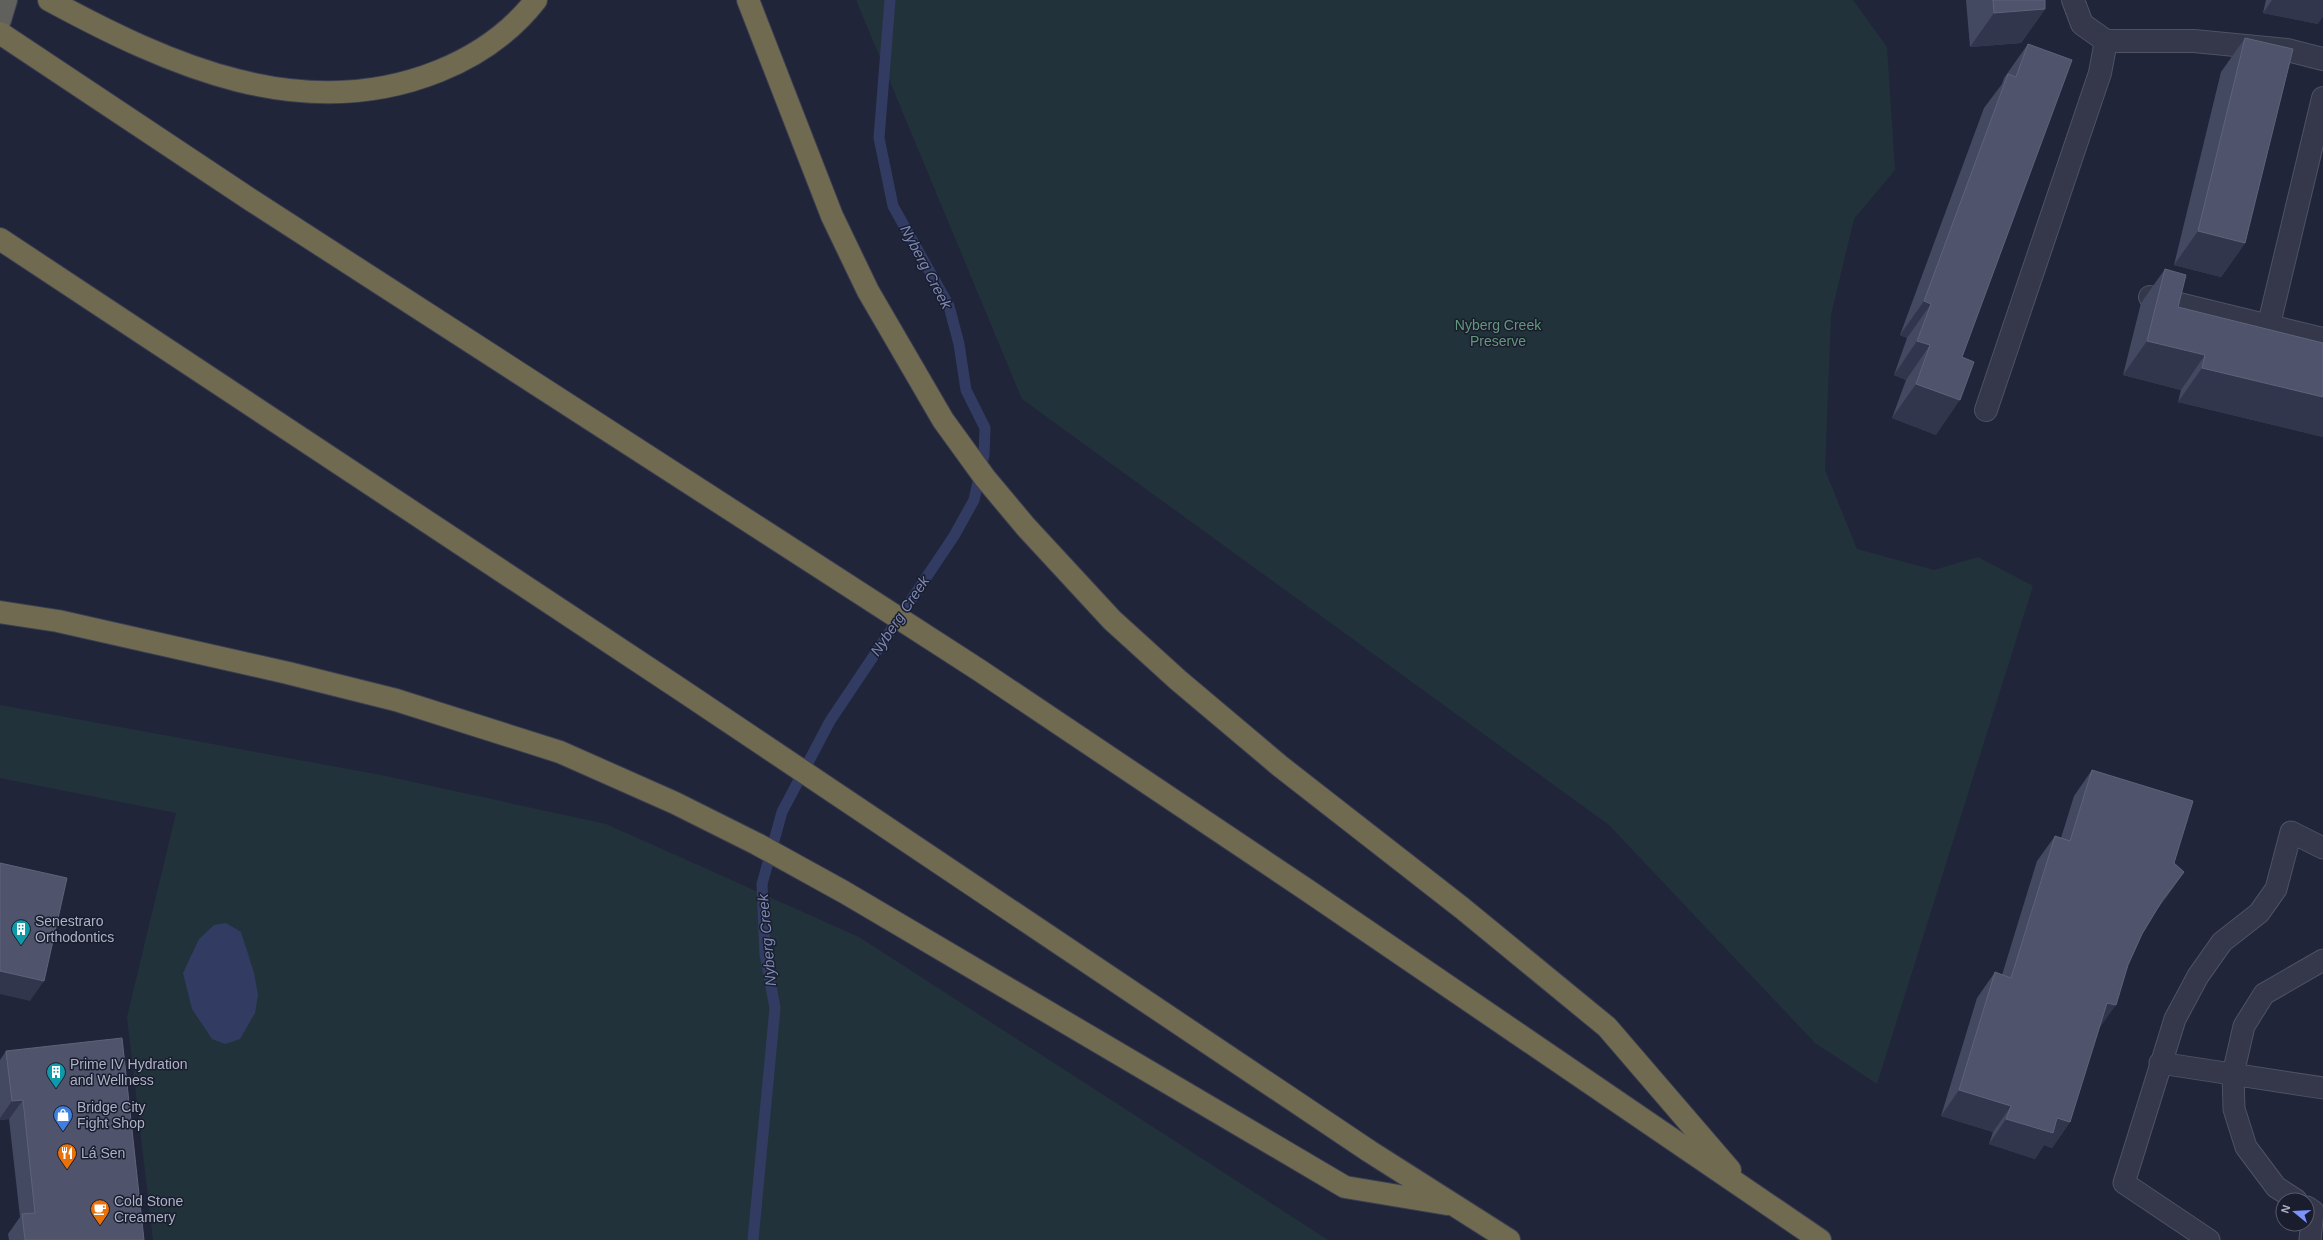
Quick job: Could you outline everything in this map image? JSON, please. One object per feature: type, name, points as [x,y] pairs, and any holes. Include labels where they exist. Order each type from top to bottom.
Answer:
[{"type":"highway","points":[[0,20],[6,0]]},
{"type":"highway","points":[[49,0],[176,62],[219,76],[280,90],[316,92],[368,90],[404,84],[463,61],[504,33],[536,0]]},
{"type":"highway","points":[[748,0],[832,216],[868,291],[943,420],[995,490],[1076,582],[1112,620],[1178,680],[1280,766],[1462,908],[1607,1027],[1748,1192]]},
{"type":"highway","points":[[0,33],[251,200],[979,670],[1307,890],[1820,1240]]},
{"type":"highway","points":[[0,239],[680,689],[1369,1151],[1510,1240]]},
{"type":"highway","points":[[0,612],[58,621],[304,677],[396,700],[560,752],[675,803],[758,844],[844,892],[1345,1187],[1458,1206]]},
{"type":"street","points":[[2073,0],[2082,24],[2106,41],[2194,41],[2287,50],[2323,59]]},
{"type":"street","points":[[1986,410],[2100,72],[2106,41]]},
{"type":"street","points":[[2269,324],[2323,98]]},
{"type":"street","points":[[2150,297],[2269,324],[2323,339]]},
{"type":"lane","points":[[2209,1240],[2124,1183],[2160,1063],[2175,1019],[2198,976],[2222,942],[2259,914],[2276,889],[2291,832],[2323,848]]},
{"type":"lane","points":[[2284,1192],[2276,1187],[2246,1147],[2234,1109],[2233,1074],[2244,1026],[2264,994],[2323,960]]},
{"type":"lane","points":[[2160,1063],[2323,1088]]},
{"type":"green space","name":"Nyberg Creek Preserve","points":[[856,0],[1853,0],[1887,47],[1895,170],[1854,219],[1831,315],[1825,470],[1857,549],[1934,570],[1978,557],[2033,586],[1877,1084],[1815,1043],[1609,825],[1022,399]]},
{"type":"green space","points":[[0,705],[381,775],[606,824],[859,937],[1328,1240],[153,1240],[127,1017],[176,813],[0,778]]},
{"type":"water","points":[[226,923],[241,932],[254,973],[258,995],[255,1013],[240,1039],[225,1044],[212,1039],[192,1009],[183,973],[199,939],[214,925]]},
{"type":"building","points":[[1993,0],[2045,0],[2045,9],[1994,13]]},
{"type":"building","points":[[2245,38],[2293,49],[2245,243],[2198,231]]},
{"type":"building","points":[[2028,44],[2072,60],[1962,357],[1974,362],[1960,400],[1916,384],[1930,345],[1917,341],[1931,304],[1924,301],[2008,74],[2016,77]]},
{"type":"building","points":[[2165,269],[2186,275],[2178,307],[2323,343],[2323,397],[2202,368],[2205,355],[2147,341]]},
{"type":"building","points":[[2092,770],[2193,801],[2174,863],[2184,872],[2162,901],[2142,934],[2128,965],[2116,1005],[2107,1003],[2070,1122],[2057,1118],[2053,1133],[2006,1119],[2011,1106],[1959,1090],[1995,972],[2011,978],[2055,836],[2070,841]]},
{"type":"building","name":"Senestraro Orthodontics","points":[[0,863],[67,878],[44,981],[0,971]]},
{"type":"building","points":[[122,1038],[144,1240],[25,1240],[22,1214],[35,1213],[23,1100],[12,1101],[6,1051]]},
{"type":"waterway","name":"Nyberg Creek","points":[[753,1240],[775,1008],[765,954],[762,884],[782,812],[830,721],[954,536],[974,500],[984,455],[985,428],[966,390],[959,344],[949,306],[893,206],[879,138],[890,0]]},
{"type":"place","name":"Senestraro Orthodontics","points":[[21,946]]},
{"type":"place","name":"Prime IV Hydration and Wellness","points":[[56,1089]]},
{"type":"place","name":"Bridge City Fight Shop","points":[[63,1132]]},
{"type":"place","name":"Lá Sen","points":[[67,1170]]},
{"type":"place","name":"Cold Stone Creamery","points":[[100,1226]]}]
